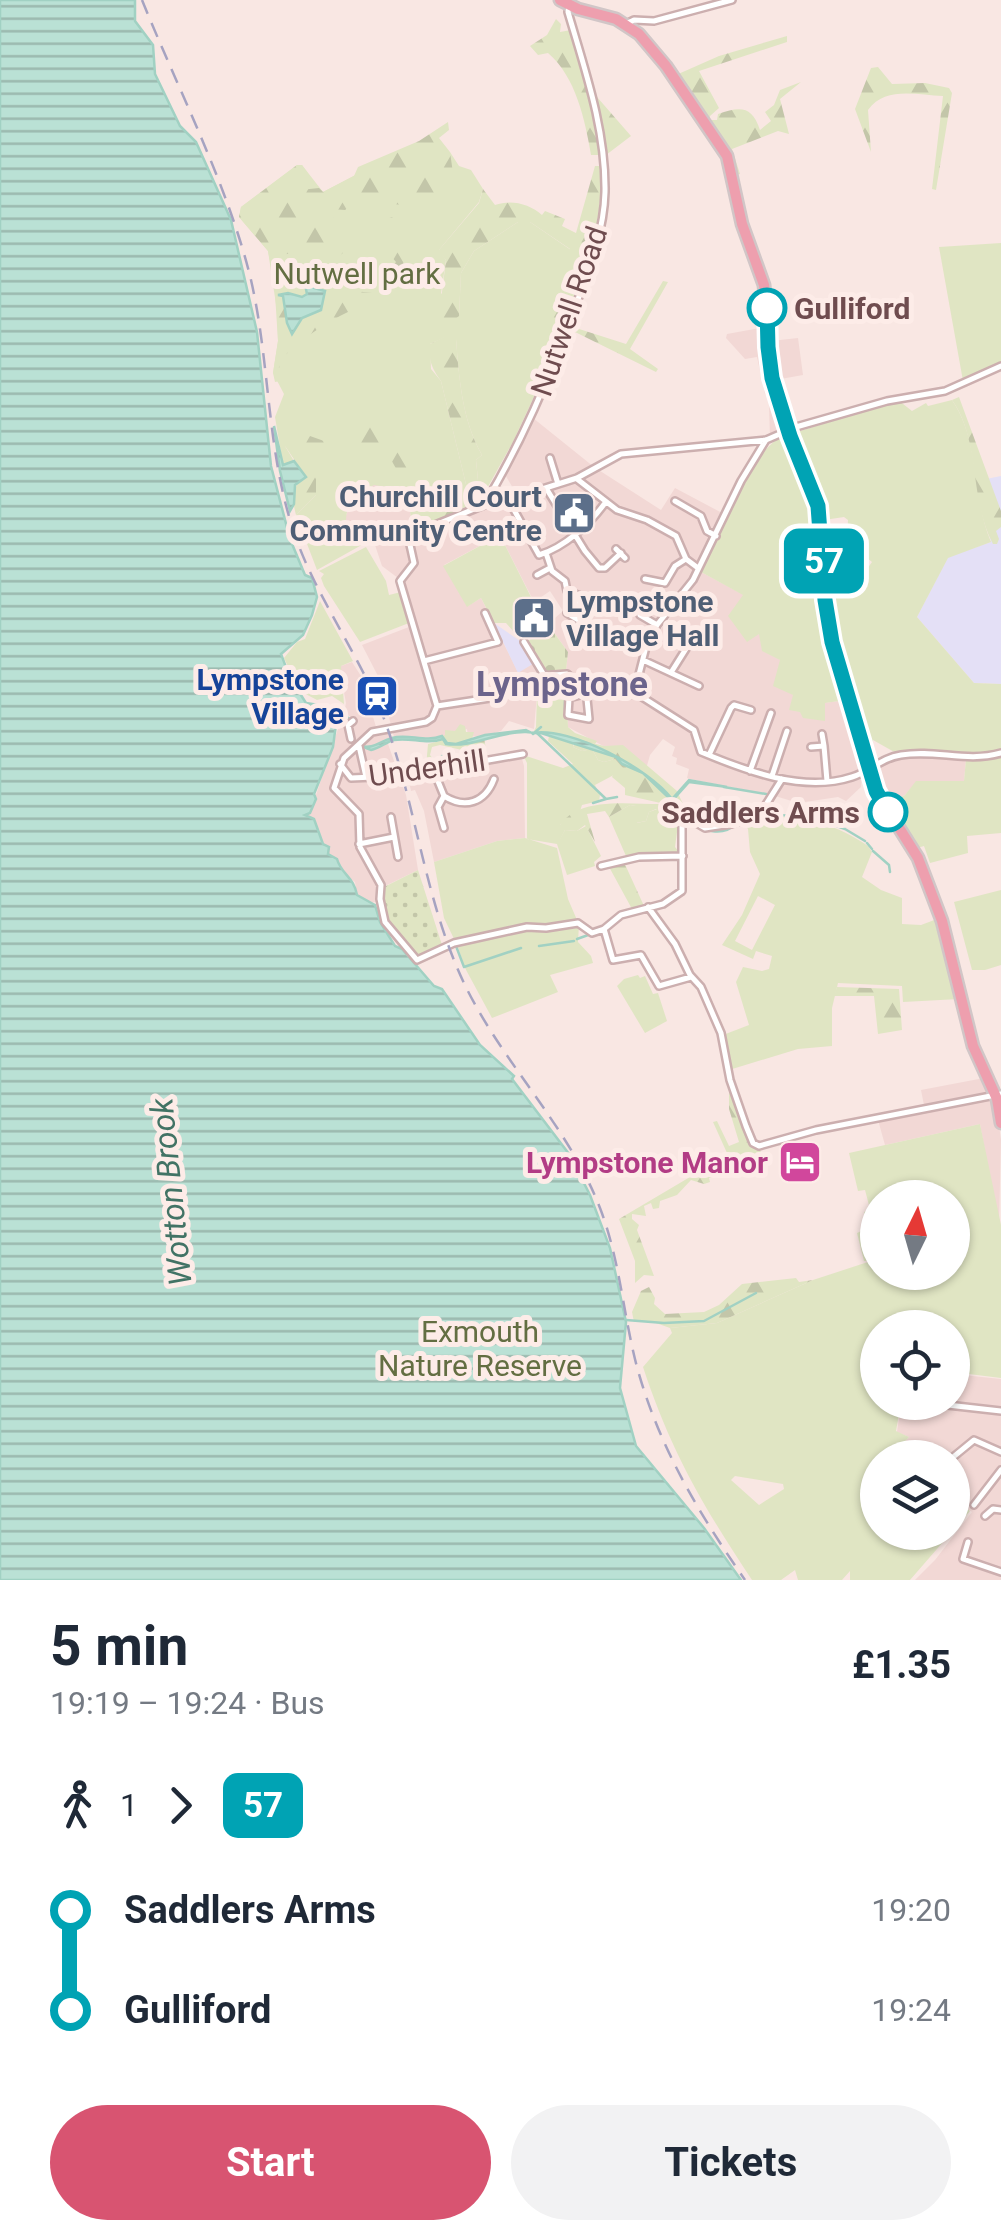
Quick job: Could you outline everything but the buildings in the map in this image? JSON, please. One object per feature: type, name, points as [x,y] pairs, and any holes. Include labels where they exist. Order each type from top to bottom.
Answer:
[{"type":"highway","points":[[564,3],[626,24],[666,66],[727,156],[742,224],[764,285],[770,364],[788,430],[818,506],[832,642],[876,791],[917,857],[942,919],[977,1059],[998,1094],[1001,1123]]},
{"type":"street","points":[[626,24],[634,20],[654,21],[732,0]]},
{"type":"street","name":"Nutwell Road","points":[[492,491],[534,413],[558,354],[590,268],[604,208],[604,164],[592,91],[564,3]]},
{"type":"street","points":[[782,779],[762,812],[732,824],[702,828],[682,818],[682,890],[663,904],[621,914],[604,929],[592,932],[581,923],[510,930],[454,942],[417,960],[385,922],[381,884],[359,844],[359,814],[334,788],[340,764],[375,730],[430,721],[437,706],[400,581],[414,563],[408,536],[482,508],[492,491],[513,497],[546,488],[577,478],[620,454],[766,440],[896,399],[945,391],[1001,366]]},
{"type":"street","points":[[634,694],[642,660],[657,625],[698,568],[766,440]]},
{"type":"street","points":[[549,457],[558,484]]},
{"type":"street","points":[[577,478],[605,502],[676,536],[686,559],[698,568]]},
{"type":"street","points":[[546,488],[599,568],[605,568],[621,554]]},
{"type":"street","points":[[513,497],[513,508],[538,556],[594,518],[605,502]]},
{"type":"street","points":[[676,504],[701,516],[707,530],[716,536]]},
{"type":"street","points":[[546,553],[550,568],[565,580],[565,593],[591,600],[612,598]]},
{"type":"street","points":[[645,579],[666,583],[675,566],[686,559]]},
{"type":"street","points":[[537,575],[550,568]]},
{"type":"street","points":[[581,596],[567,614],[590,626]]},
{"type":"street","points":[[424,661],[498,642],[485,613]]},
{"type":"street","points":[[640,615],[657,625]]},
{"type":"street","points":[[672,671],[689,644],[707,632],[716,640]]},
{"type":"street","points":[[524,642],[544,674]]},
{"type":"street","points":[[642,660],[699,686]]},
{"type":"street","points":[[437,706],[498,695],[544,674],[567,674],[585,691],[589,720],[568,716],[568,698],[585,691],[634,694],[694,730],[698,749],[709,756],[782,779],[850,778],[899,755],[972,759],[1001,753]]},
{"type":"street","points":[[709,756],[730,708],[734,705],[751,710]]},
{"type":"street","points":[[750,770],[771,714]]},
{"type":"street","points":[[351,722],[351,739]]},
{"type":"street","points":[[772,776],[787,731]]},
{"type":"street","points":[[822,734],[827,781]]},
{"type":"street","points":[[359,746],[366,777]]},
{"type":"street","points":[[811,746],[824,746]]},
{"type":"street","name":"Underhill","points":[[340,764],[350,778],[433,770],[523,754]]},
{"type":"street","points":[[433,770],[444,796],[463,804],[486,794],[494,778]]},
{"type":"street","points":[[444,796],[438,805],[444,828]]},
{"type":"street","points":[[391,817],[398,857]]},
{"type":"street","points":[[359,844],[394,837]]},
{"type":"street","points":[[601,866],[639,856],[684,856]]},
{"type":"street","points":[[648,907],[675,944],[692,977],[698,980],[718,1025],[728,1082],[759,1146],[816,1130],[998,1094]]},
{"type":"street","points":[[604,929],[613,960],[641,955],[660,986],[692,977]]},
{"type":"street","points":[[970,1408],[1001,1411]]},
{"type":"street","points":[[970,1443],[974,1440],[1001,1452]]},
{"type":"street","points":[[974,1505],[1001,1470]]},
{"type":"street","points":[[985,1516],[993,1509],[1001,1510]]},
{"type":"street","points":[[966,1550],[963,1560],[1001,1572]]},
{"type":"shaded area","points":[[765,327],[784,429],[770,437],[772,399],[765,394],[757,357],[745,359],[726,338],[727,334]]},
{"type":"shaded area","points":[[798,338],[803,375],[775,380],[771,341]]},
{"type":"shaded area","points":[[533,418],[594,467],[661,510],[675,488],[724,514],[696,567],[645,646],[633,691],[585,686],[566,671],[568,652],[548,624],[563,611],[550,591],[534,602],[500,535],[444,565],[468,606],[481,598],[518,672],[536,662],[548,676],[552,675],[552,694],[537,694],[534,729],[509,721],[501,731],[481,737],[468,736],[467,729],[431,741],[394,737],[379,678],[362,645],[409,627],[398,578],[382,566],[374,542],[347,532],[345,519],[352,498],[374,484],[420,493],[408,498],[413,530],[505,500],[516,493],[504,473]]},
{"type":"shaded area","points":[[1001,476],[1001,684],[974,683],[917,617],[948,557],[991,542],[976,481]]},
{"type":"shaded area","points":[[701,572],[744,595],[780,660],[793,695],[824,712],[824,703],[846,700],[868,769],[834,779],[808,780],[749,769],[703,752],[700,736],[685,721],[635,692],[647,646],[690,593]]},
{"type":"shaded area","points":[[494,623],[523,643],[536,662],[518,673]]},
{"type":"shaded area","points":[[352,662],[361,676],[376,727],[385,725],[390,739],[387,741],[406,795],[418,870],[383,887],[383,901],[368,903],[357,895],[355,882],[340,870],[337,859],[328,855],[329,847],[323,844],[314,819],[305,814],[310,813],[338,729],[345,718],[350,722],[354,719],[344,713],[341,676],[341,666]]},
{"type":"shaded area","points":[[584,690],[637,696],[692,730],[697,751],[735,768],[780,779],[824,783],[862,775],[861,787],[846,801],[838,797],[798,803],[690,779],[689,769],[676,764],[677,758],[672,756],[675,747],[663,739],[650,755],[646,769],[568,727],[568,696]]},
{"type":"shaded area","points":[[521,755],[525,838],[497,841],[434,862],[424,811],[415,790],[411,791],[408,777]]},
{"type":"shaded area","points":[[914,755],[966,759],[964,781],[917,781],[905,795],[887,805],[873,769],[882,762]]},
{"type":"shaded area","points":[[984,1078],[996,1103],[1001,1140],[999,1226],[980,1124],[885,1145],[878,1120],[925,1110],[921,1090]]},
{"type":"shaded area","points":[[970,1376],[1001,1379],[1001,1580],[915,1580],[943,1550],[970,1550],[970,1440],[906,1440],[909,1437],[897,1432],[899,1420],[970,1420]]},
{"type":"green space","points":[[556,19],[561,24],[560,32],[571,30],[588,98],[597,97],[631,136],[606,155],[591,155],[582,114],[566,74],[548,53],[538,55],[530,46],[547,35]]},
{"type":"green space","points":[[787,36],[787,42],[699,71],[719,108],[710,120],[717,120],[718,114],[726,111],[745,110],[760,130],[771,121],[765,112],[774,105],[780,90],[801,82],[780,99],[789,134],[778,131],[732,149],[740,174],[736,175],[676,75],[719,56]]},
{"type":"green space","points":[[878,67],[892,84],[925,83],[949,88],[952,93],[936,190],[932,189],[943,96],[902,94],[875,102],[868,110],[871,152],[855,109],[871,68]]},
{"type":"green space","points":[[448,122],[449,130],[439,138],[450,152],[453,173],[462,179],[459,197],[452,187],[446,198],[432,202],[388,203],[385,214],[354,217],[354,203],[345,210],[331,209],[330,215],[337,220],[331,227],[344,252],[304,280],[298,270],[306,263],[305,249],[283,255],[277,266],[271,266],[268,251],[239,217],[241,207],[297,165],[307,172],[293,181],[300,190],[319,188],[323,192],[354,176],[358,167],[419,141]]},
{"type":"green space","name":"Nutwell park","points":[[450,152],[459,166],[471,170],[483,189],[479,202],[439,250],[446,260],[441,293],[459,316],[461,273],[474,251],[518,222],[530,222],[571,250],[576,265],[547,336],[540,368],[546,371],[480,501],[476,460],[482,455],[466,413],[456,339],[450,335],[430,344],[431,369],[441,381],[471,505],[458,510],[446,497],[374,485],[355,498],[346,515],[347,532],[367,542],[317,570],[296,515],[316,495],[316,468],[285,446],[294,461],[283,465],[275,417],[284,394],[273,373],[277,311],[268,251],[239,217],[241,207],[297,165],[302,165],[323,192],[361,172]]},
{"type":"green space","points":[[595,166],[601,166],[601,194],[592,246],[546,371],[540,369],[554,288],[567,268],[574,271],[576,265],[569,259],[570,249],[530,222],[518,222],[474,251],[461,273],[459,316],[449,324],[439,316],[446,260],[438,251],[479,203],[483,189],[495,205],[526,205],[542,215],[545,211],[565,219],[562,226],[576,233]]},
{"type":"green space","points":[[392,217],[402,230],[397,239],[401,247],[407,247],[411,258],[403,263],[407,270],[393,282],[400,292],[392,295],[379,284],[396,262],[379,252],[384,236],[377,223]]},
{"type":"green space","points":[[1001,243],[1001,364],[963,381],[939,247]]},
{"type":"green space","points":[[663,281],[668,282],[630,349],[658,369],[656,372],[575,332],[576,328],[626,344]]},
{"type":"green space","points":[[346,290],[381,294],[382,298],[340,316],[302,341],[279,361],[280,381],[275,382],[275,294],[283,296],[287,323],[321,309],[324,298]]},
{"type":"green space","points":[[450,334],[456,338],[466,413],[482,455],[476,460],[480,501],[471,505],[441,381],[430,355],[430,344]]},
{"type":"green space","points":[[959,397],[1001,511],[997,544],[993,544],[986,527],[967,434],[952,400]]},
{"type":"green space","points":[[898,400],[912,411],[926,403],[928,406],[952,400],[967,433],[991,542],[948,558],[917,617],[974,683],[1001,684],[1001,750],[972,757],[896,753],[873,740],[873,747],[867,748],[847,683],[829,594],[862,576],[872,562],[847,541],[848,520],[824,520],[794,433]]},
{"type":"green space","points":[[373,416],[389,431],[409,472],[399,474],[388,454],[351,453],[348,446]]},
{"type":"green space","points":[[296,431],[324,441],[327,452],[316,468],[316,495],[296,515],[294,493],[306,477],[285,446],[290,433]]},
{"type":"green space","points":[[783,435],[814,506],[846,700],[825,703],[825,721],[803,718],[800,712],[789,710],[793,695],[773,686],[780,660],[762,651],[759,634],[747,642],[728,616],[743,595],[701,572],[745,478],[769,446]]},
{"type":"green space","points":[[420,493],[447,497],[461,513],[443,524],[413,531],[408,498]]},
{"type":"green space","points":[[500,535],[534,603],[521,611],[531,625],[523,639],[506,623],[494,623],[481,598],[467,607],[443,566]]},
{"type":"green space","points":[[366,547],[386,581],[389,595],[401,592],[409,623],[360,642],[324,586],[324,574],[319,571]]},
{"type":"green space","points":[[320,601],[353,661],[341,666],[344,704],[332,696],[317,700],[292,687],[284,658],[297,642],[305,639]]},
{"type":"green space","points":[[550,627],[568,652],[566,671],[545,672],[526,642]]},
{"type":"green space","points":[[552,675],[566,675],[584,691],[564,697],[540,695],[540,706],[546,707],[550,699],[567,700],[568,727],[597,741],[595,744],[541,731],[533,733],[537,693],[552,693]]},
{"type":"green space","points":[[460,724],[466,732],[474,732],[472,739],[456,745],[484,738],[488,759],[448,766],[450,759],[474,759],[482,753],[477,746],[462,750],[440,745],[432,747],[430,755],[439,767],[426,767],[428,744],[444,740],[439,737],[445,735],[445,730],[455,731]]},
{"type":"green space","points":[[549,736],[573,742],[573,747],[582,751],[592,749],[598,760],[615,759],[625,769],[595,785],[599,801],[582,805],[580,811],[560,825],[560,839],[565,830],[577,831],[586,826],[601,856],[595,866],[567,875],[557,844],[527,839],[527,763],[523,755],[563,768],[573,764],[548,741]]},
{"type":"green space","points":[[576,739],[604,746],[623,745],[677,791],[688,815],[679,817],[656,809],[649,812],[646,821],[636,823],[636,806],[630,805],[609,817],[605,811],[587,814],[595,842],[585,825],[577,831],[565,830],[559,842],[554,841],[560,825],[584,808],[616,803],[665,804],[625,795],[625,788],[612,777],[624,769],[615,759],[598,760],[592,749],[582,751],[573,747]]},
{"type":"green space","points":[[1001,756],[1001,833],[967,836],[968,853],[930,863],[924,846],[917,848],[890,803],[905,795],[916,781],[964,781],[966,759]]},
{"type":"green space","points":[[630,805],[636,806],[637,823],[646,821],[649,812],[660,808],[679,817],[675,847],[681,854],[626,856],[609,817]]},
{"type":"green space","points":[[771,815],[797,817],[834,827],[868,846],[872,852],[862,877],[902,898],[902,924],[921,925],[937,919],[959,999],[903,1002],[902,986],[838,983],[832,1008],[832,1046],[798,1049],[729,1070],[723,1035],[749,1025],[736,982],[743,967],[769,969],[772,956],[756,951],[753,959],[722,945],[742,915],[760,874],[743,822]],"holes":[[[758,896],[775,905],[752,950],[735,941]]]},
{"type":"green space","points":[[525,838],[557,848],[568,899],[577,920],[546,927],[523,925],[455,941],[444,918],[434,862],[497,841]]},
{"type":"green space","points":[[623,860],[644,906],[632,909],[608,865]]},
{"type":"green space","points":[[418,870],[442,945],[417,957],[388,921],[382,888]]},
{"type":"green space","points":[[1001,890],[1001,965],[972,970],[954,902]]},
{"type":"green space","points":[[579,925],[578,942],[593,963],[550,975],[558,992],[492,1018],[465,968],[457,944],[521,929]]},
{"type":"green space","points":[[638,975],[645,976],[653,994],[658,993],[667,1021],[645,1033],[617,986]]},
{"type":"green space","points":[[837,987],[899,989],[902,1030],[878,1034],[874,996],[834,996]]},
{"type":"green space","points":[[729,1088],[751,1144],[760,1149],[763,1161],[752,1157],[745,1166],[739,1165],[736,1156],[731,1159],[733,1164],[709,1178],[710,1182],[691,1180],[677,1195],[660,1201],[659,1208],[653,1209],[651,1203],[644,1206],[646,1216],[632,1214],[654,1276],[644,1275],[635,1283],[635,1261],[619,1219],[727,1153],[713,1122],[717,1121],[729,1146],[739,1142],[729,1109]]},
{"type":"green space","points":[[980,1124],[1001,1225],[1001,1378],[970,1374],[970,1310],[860,1310],[860,1420],[898,1420],[896,1431],[909,1437],[860,1440],[860,1550],[936,1550],[910,1580],[850,1580],[850,1571],[842,1580],[798,1580],[795,1570],[781,1580],[752,1580],[690,1478],[643,1367],[672,1333],[670,1328],[717,1323],[813,1280],[860,1265],[860,1290],[970,1290],[970,1180],[860,1180],[858,1191],[849,1153]],"holes":[[[735,1476],[783,1484],[784,1489],[759,1505],[731,1480]]]},
{"type":"green space","points":[[796,1278],[799,1282],[813,1280],[717,1323],[670,1328],[653,1322],[634,1322],[632,1312],[641,1291],[649,1287],[654,1304],[665,1314],[704,1312],[719,1305],[742,1284]]},
{"type":"water","points":[[0,0],[135,0],[135,21],[153,45],[155,74],[180,126],[196,142],[231,220],[257,332],[271,466],[290,539],[305,575],[312,578],[317,597],[303,635],[281,654],[290,678],[283,687],[299,692],[306,703],[318,705],[326,717],[345,716],[352,720],[336,724],[333,747],[314,794],[316,799],[305,815],[314,819],[323,844],[329,847],[328,854],[337,859],[357,895],[375,905],[395,946],[434,986],[442,989],[480,1045],[514,1076],[512,1079],[569,1154],[610,1248],[626,1322],[620,1388],[636,1446],[741,1580],[0,1580]]},
{"type":"water","points":[[312,276],[314,288],[325,291],[321,310],[302,318],[292,334],[283,296],[278,295],[302,297],[307,294],[304,280]]},
{"type":"water","points":[[274,426],[283,465],[294,461],[306,477],[295,485],[290,511],[280,471]]},
{"type":"water","points":[[531,732],[456,745],[446,744],[443,739],[400,739],[371,750],[361,746],[392,738],[442,736],[447,743],[456,744],[485,735]]},
{"type":"water","points":[[541,733],[587,743],[608,752],[642,773],[616,757]]},
{"type":"water","points":[[643,773],[672,799],[689,780],[727,787],[689,782],[672,801]]},
{"type":"waterway","points":[[565,701],[565,709]]},
{"type":"waterway","name":"Wotton Brook","points":[[533,734],[541,727]]},
{"type":"waterway","points":[[537,733],[606,799],[617,797]]},
{"type":"waterway","points":[[442,756],[450,764]]},
{"type":"waterway","name":"Wotton Brook","points":[[724,787],[766,794]]},
{"type":"waterway","points":[[593,803],[606,799]]},
{"type":"waterway","points":[[665,803],[677,810],[679,816]]},
{"type":"waterway","name":"Wotton Brook","points":[[800,813],[845,829],[865,841]]},
{"type":"waterway","points":[[763,816],[799,815]]},
{"type":"waterway","points":[[685,821],[717,831],[736,824]]},
{"type":"waterway","name":"Wotton Brook","points":[[867,843],[872,849]]},
{"type":"waterway","points":[[873,851],[889,865],[890,872]]},
{"type":"waterway","points":[[577,939],[591,934]]},
{"type":"waterway","points":[[539,946],[574,941]]},
{"type":"waterway","points":[[456,946],[464,967],[521,948]]},
{"type":"waterway","points":[[626,1320],[704,1321],[756,1293]]},
{"type":"railway","points":[[142,0],[216,174],[241,245],[257,313],[280,477],[297,541],[387,727],[450,950],[478,1011],[553,1121],[586,1178],[607,1228],[637,1367],[668,1452],[745,1580]]},
{"type":"bus line","name":"57","points":[[767,308],[772,378],[818,506],[832,642],[876,791],[888,812]]},
{"type":"place","name":"Gulliford","points":[[767,308]]},
{"type":"place","name":"Churchill Court Community Centre","points":[[574,513]]},
{"type":"place","name":"Lympstone Village Hall","points":[[534,618]]},
{"type":"place","name":"Lympstone Village","points":[[377,696]]},
{"type":"place","name":"Saddlers Arms","points":[[888,812]]},
{"type":"place","name":"Lympstone Manor","points":[[800,1162]]},
{"type":"district","name":"Lympstone","points":[[562,684]]},
{"type":"park label","name":"Exmouth Nature Reserve","points":[[480,1348]]}]
